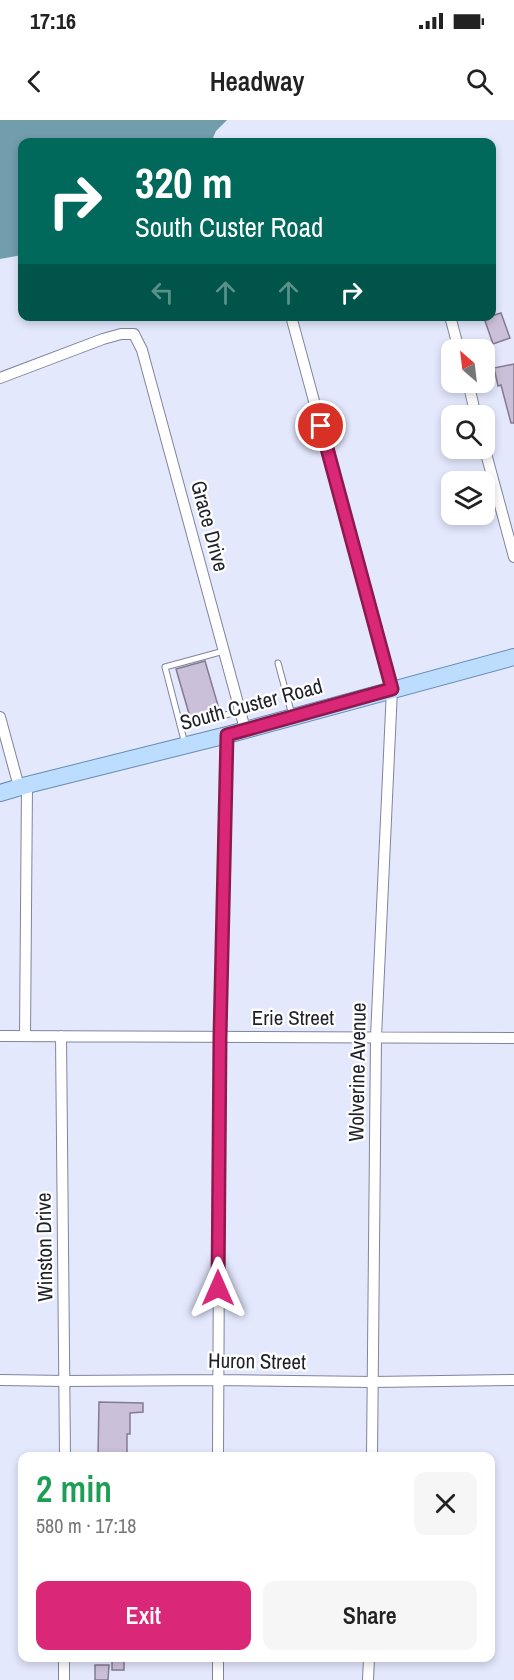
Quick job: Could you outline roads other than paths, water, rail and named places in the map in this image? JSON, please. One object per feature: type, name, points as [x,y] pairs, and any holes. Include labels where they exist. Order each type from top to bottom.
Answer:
[{"type":"main road","name":"South Custer Road","points":[[0,793],[227,735],[514,657]]},
{"type":"street","name":"Wolverine Avenue","points":[[292,321],[392,689],[376,1036],[372,1452]]},
{"type":"street","points":[[451,321],[456,339]]},
{"type":"street","name":"Grace Drive","points":[[0,378],[103,339],[121,334],[134,334],[142,350],[245,729]]},
{"type":"street","points":[[488,459],[514,557]]},
{"type":"street","points":[[0,717],[23,786],[25,1036]]},
{"type":"street","points":[[218,1452],[220,1036],[227,735]]},
{"type":"street","name":"Erie Street","points":[[0,1036],[514,1038]]},
{"type":"street","name":"Winston Drive","points":[[61,1036],[65,1452]]},
{"type":"street","name":"Huron Street","points":[[0,1380],[65,1382],[514,1380]]},
{"type":"street","points":[[64,1662],[64,1680]]},
{"type":"street","points":[[218,1662],[218,1680]]},
{"type":"street","points":[[368,1680],[369,1662]]},
{"type":"lane","points":[[186,745],[165,667],[224,651]]},
{"type":"lane","points":[[278,663],[292,717]]},
{"type":"lane","points":[[181,727],[240,711]]},
{"type":"water","points":[[0,120],[227,120],[216,131],[213,138],[18,138],[18,256],[0,259]]}]
